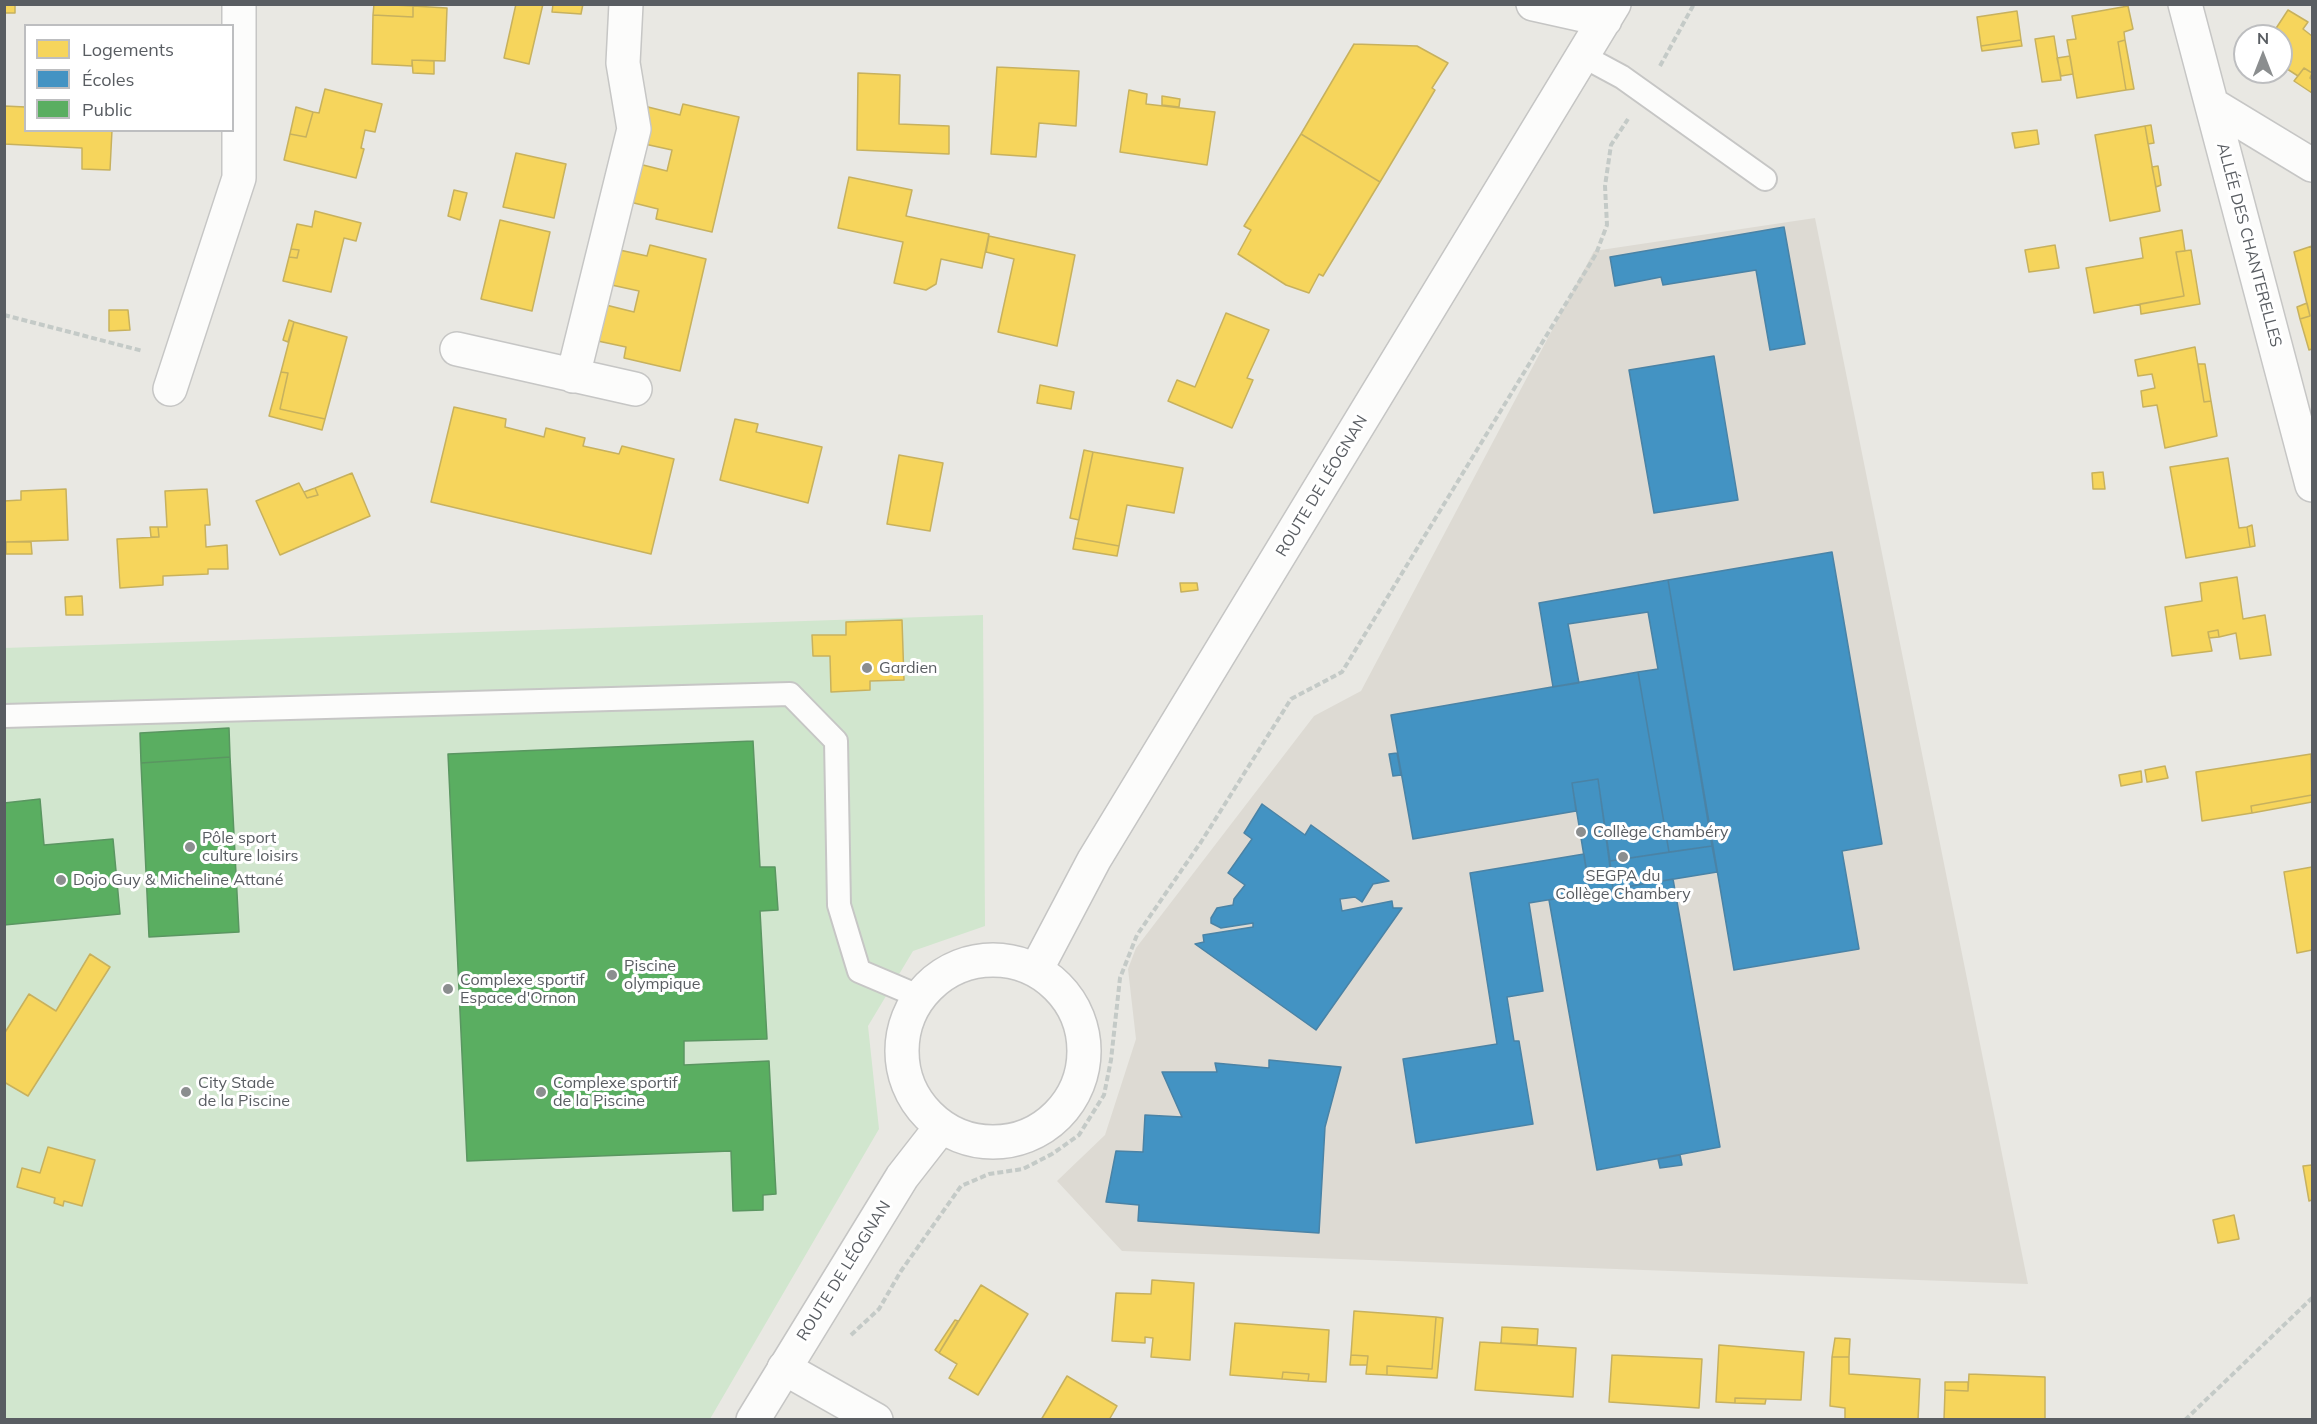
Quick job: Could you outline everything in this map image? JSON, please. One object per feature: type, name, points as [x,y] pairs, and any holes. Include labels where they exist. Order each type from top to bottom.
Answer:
[{"type":"main road","points":[[175,375],[240,178],[239,4]]},
{"type":"main road","points":[[573,376],[634,129],[623,63],[626,4]]},
{"type":"main road","points":[[1533,4],[1609,12]]},
{"type":"main road","name":"ALLÉE DES CHANTERELLES","points":[[2185,4],[2313,485]]},
{"type":"main road","name":"ROUTE DE LÉOGNAN","points":[[1036,970],[1094,860],[1609,12]]},
{"type":"main road","points":[[2212,105],[2313,165]]},
{"type":"main road","points":[[457,349],[635,389]]},
{"type":"main road","points":[[985,960],[1011,961],[1036,970],[1059,988],[1076,1012],[1079,1022],[1084,1041],[1083,1070],[1072,1098],[1053,1120],[1027,1136],[998,1142],[968,1140],[941,1127],[920,1107],[906,1081],[900,1052],[905,1023],[918,996],[937,978],[960,965],[985,960]]},
{"type":"main road","name":"ROUTE DE LÉOGNAN","points":[[753,1419],[902,1177],[941,1127]]},
{"type":"main road","points":[[784,1368],[876,1419]]},
{"type":"lane","points":[[1583,56],[1645,93],[1765,178]]},
{"type":"lane","points":[[4,716],[790,694],[836,741],[839,904],[859,971],[918,996]]},
{"type":"path","points":[[847,1339],[879,1309],[900,1271],[961,1186],[989,1174],[1023,1169],[1052,1154],[1079,1134],[1104,1095],[1111,1060],[1120,978],[1137,935],[1201,842],[1292,699],[1342,672],[1596,254],[1607,225],[1605,186],[1611,145],[1645,93],[1694,4]]},
{"type":"path","points":[[4,315],[175,375]]},
{"type":"path","points":[[2186,1419],[2313,1298]]},
{"type":"shaded area","name":"Collège Chambéry","points":[[1815,218],[2028,1284],[1122,1251],[1057,1181],[1105,1135],[1136,1039],[1128,969],[1136,948],[1314,716],[1361,691],[1594,251]]},
{"type":"green space","name":"Complexe sportif Espace d'Ornon","points":[[983,615],[985,926],[913,951],[868,1026],[879,1129],[710,1419],[5,1419],[4,648]]},
{"type":"building: Logements","points":[[4,4],[15,4],[15,13],[4,13]]},
{"type":"building: Logements","points":[[374,4],[413,6],[413,17],[373,15]]},
{"type":"building: Logements","points":[[516,4],[543,4],[529,64],[504,58]]},
{"type":"building: Logements","points":[[553,4],[583,4],[581,14],[552,12]]},
{"type":"building: Logements","points":[[413,6],[447,8],[445,61],[412,60],[412,66],[372,64],[373,15],[413,17]]},
{"type":"building: Logements","points":[[2128,6],[2133,29],[2124,32],[2125,40],[2118,42],[2126,90],[2077,98],[2067,40],[2076,39],[2072,16]]},
{"type":"building: Logements","points":[[2288,10],[2308,22],[2303,29],[2312,36],[2312,73],[2304,68],[2298,76],[2293,73],[2293,24],[2279,24]]},
{"type":"building: Logements","points":[[2017,11],[2021,40],[1981,46],[1977,17]]},
{"type":"building: Logements","points":[[2054,36],[2061,80],[2042,82],[2035,39]]},
{"type":"building: Logements","points":[[2021,40],[2022,46],[1982,51],[1981,46]]},
{"type":"building: Logements","points":[[2125,40],[2134,89],[2126,90],[2118,42]]},
{"type":"building: Logements","points":[[1354,44],[1417,46],[1448,63],[1432,88],[1435,90],[1380,182],[1301,134]]},
{"type":"building: Logements","points":[[2070,56],[2073,74],[2061,76],[2057,58]]},
{"type":"building: Logements","points":[[412,60],[434,61],[434,74],[413,73]]},
{"type":"building: Logements","points":[[997,67],[1079,71],[1076,126],[1039,123],[1036,157],[991,154]]},
{"type":"building: Logements","points":[[2304,68],[2312,73],[2310,78],[2312,93],[2294,81]]},
{"type":"building: Logements","points":[[858,73],[900,75],[899,124],[949,126],[949,154],[857,150]]},
{"type":"building: Logements","points":[[325,89],[382,104],[375,132],[365,130],[361,148],[364,149],[356,178],[284,160],[290,134],[306,137],[313,112],[319,113]]},
{"type":"building: Logements","points":[[1129,90],[1147,94],[1146,104],[1215,112],[1207,165],[1120,152]]},
{"type":"building: Logements","points":[[1162,96],[1180,99],[1179,107],[1162,105]]},
{"type":"building: Logements","points":[[683,104],[739,117],[712,232],[656,219],[658,209],[626,201],[635,163],[667,171],[672,150],[640,143],[648,107],[680,115]]},
{"type":"building: Logements","points":[[4,106],[24,107],[24,132],[112,132],[110,170],[82,169],[82,148],[4,144]]},
{"type":"building: Logements","points":[[296,107],[313,112],[306,137],[290,134]]},
{"type":"building: Logements","points":[[2151,125],[2154,143],[2148,144],[2145,126]]},
{"type":"building: Logements","points":[[2145,126],[2160,211],[2110,221],[2095,135]]},
{"type":"building: Logements","points":[[2037,130],[2039,144],[2015,148],[2012,133]]},
{"type":"building: Logements","points":[[1301,134],[1380,182],[1323,276],[1319,274],[1309,293],[1286,285],[1238,254],[1251,230],[1244,226]]},
{"type":"building: Logements","points":[[516,153],[566,164],[554,218],[503,207]]},
{"type":"building: Logements","points":[[2158,166],[2161,185],[2156,187],[2152,167]]},
{"type":"building: Logements","points":[[849,177],[912,190],[906,216],[989,234],[982,268],[941,259],[936,284],[926,290],[894,283],[903,242],[838,228]]},
{"type":"building: Logements","points":[[454,190],[467,193],[460,220],[448,216]]},
{"type":"building: Logements","points":[[315,211],[361,223],[356,241],[344,238],[331,292],[283,281],[289,257],[297,258],[299,250],[291,249],[297,224],[312,227]]},
{"type":"building: Logements","points":[[500,220],[550,232],[532,311],[481,299]]},
{"type":"building: Logements","points":[[2182,230],[2185,251],[2176,252],[2184,296],[2094,313],[2086,268],[2143,258],[2140,238]]},
{"type":"building: Logements","points":[[989,236],[1075,255],[1057,346],[998,332],[1014,259],[986,252]]},
{"type":"building: Logements","points":[[650,245],[706,259],[680,371],[624,358],[626,347],[593,340],[602,304],[634,312],[639,291],[607,284],[615,249],[647,256]]},
{"type":"building: Logements","points":[[2055,245],[2059,268],[2029,272],[2025,250]]},
{"type":"building: Logements","points":[[2312,246],[2312,349],[2309,350],[2300,319],[2310,316],[2294,252]]},
{"type":"building: Logements","points":[[291,249],[299,250],[297,258],[289,257]]},
{"type":"building: Logements","points":[[2191,250],[2200,304],[2141,314],[2140,304],[2184,296],[2176,252]]},
{"type":"building: Logements","points":[[2307,303],[2310,316],[2300,319],[2297,307]]},
{"type":"building: Logements","points":[[109,310],[128,310],[130,330],[109,331]]},
{"type":"building: Logements","points":[[1226,313],[1269,330],[1247,378],[1253,380],[1232,428],[1168,401],[1177,380],[1195,387]]},
{"type":"building: Logements","points":[[289,320],[294,322],[288,342],[283,340]]},
{"type":"building: Logements","points":[[294,322],[347,337],[325,419],[280,409],[288,373],[281,372]]},
{"type":"building: Logements","points":[[2195,347],[2204,402],[2211,401],[2217,436],[2165,448],[2157,405],[2143,407],[2141,391],[2155,388],[2152,374],[2138,376],[2135,360]]},
{"type":"building: Logements","points":[[2198,364],[2205,364],[2211,401],[2204,402]]},
{"type":"building: Logements","points":[[281,372],[288,373],[280,409],[325,419],[322,430],[269,416]]},
{"type":"building: Logements","points":[[1040,385],[1074,392],[1071,409],[1037,403]]},
{"type":"building: Logements","points":[[454,407],[506,419],[505,427],[544,437],[546,428],[585,438],[583,446],[619,454],[622,446],[674,459],[651,554],[431,502]]},
{"type":"building: Logements","points":[[735,419],[758,424],[756,432],[822,447],[808,503],[720,480]]},
{"type":"building: Logements","points":[[1084,450],[1093,452],[1079,520],[1070,518]]},
{"type":"building: Logements","points":[[1093,452],[1183,468],[1174,513],[1127,505],[1119,546],[1075,538]]},
{"type":"building: Logements","points":[[899,455],[943,463],[930,531],[887,524]]},
{"type":"building: Logements","points":[[2228,458],[2239,528],[2247,527],[2250,547],[2186,558],[2170,467]]},
{"type":"building: Logements","points":[[2103,472],[2105,489],[2093,489],[2092,473]]},
{"type":"building: Logements","points":[[352,473],[370,516],[280,555],[256,501],[299,483],[307,498],[318,495],[315,488]]},
{"type":"building: Logements","points":[[315,488],[318,495],[307,498],[304,492]]},
{"type":"building: Logements","points":[[66,489],[68,540],[6,542],[4,554],[4,501],[21,500],[21,491]]},
{"type":"building: Logements","points":[[207,489],[210,525],[205,525],[206,547],[227,545],[228,569],[208,569],[208,574],[163,576],[163,585],[120,588],[117,539],[159,537],[158,527],[167,527],[165,491]]},
{"type":"building: Logements","points":[[2252,525],[2255,546],[2250,547],[2247,527]]},
{"type":"building: Logements","points":[[150,527],[158,527],[159,537],[151,537]]},
{"type":"building: Logements","points":[[1075,538],[1119,546],[1117,556],[1073,549]]},
{"type":"building: Logements","points":[[6,542],[31,542],[32,554],[6,554]]},
{"type":"building: Logements","points":[[2237,577],[2243,619],[2265,615],[2271,655],[2240,659],[2236,633],[2219,637],[2218,630],[2208,632],[2212,651],[2172,656],[2165,607],[2202,601],[2200,583]]},
{"type":"building: Logements","points":[[1180,583],[1197,583],[1198,590],[1181,592]]},
{"type":"building: Logements","points":[[82,596],[83,615],[66,615],[65,597]]},
{"type":"building: Logements","name":"Gardien","points":[[902,620],[904,680],[870,681],[870,690],[831,692],[830,656],[813,656],[812,635],[846,635],[846,622]]},
{"type":"building: Logements","points":[[2218,630],[2219,637],[2209,638],[2208,632]]},
{"type":"building: Logements","points":[[2311,754],[2312,795],[2251,806],[2252,813],[2202,821],[2196,772]]},
{"type":"building: Logements","points":[[2165,766],[2168,778],[2147,782],[2145,770]]},
{"type":"building: Logements","points":[[2141,771],[2142,782],[2121,786],[2119,775]]},
{"type":"building: Logements","points":[[2312,795],[2312,802],[2252,813],[2251,806]]},
{"type":"building: Logements","points":[[2312,867],[2312,950],[2297,953],[2284,872]]},
{"type":"building: Logements","points":[[90,954],[110,967],[28,1096],[4,1082],[4,1034],[29,994],[56,1011]]},
{"type":"building: Logements","points":[[48,1147],[95,1160],[82,1206],[64,1201],[63,1206],[54,1203],[55,1198],[17,1187],[22,1168],[40,1173]]},
{"type":"building: Logements","points":[[2312,1165],[2312,1200],[2309,1201],[2303,1166]]},
{"type":"building: Logements","points":[[2234,1215],[2239,1239],[2218,1243],[2213,1220]]},
{"type":"building: Logements","points":[[1152,1280],[1194,1283],[1190,1360],[1151,1357],[1153,1338],[1145,1337],[1145,1343],[1112,1341],[1116,1293],[1151,1294]]},
{"type":"building: Logements","points":[[981,1285],[1028,1314],[978,1395],[949,1378],[957,1364],[939,1353]]},
{"type":"building: Logements","points":[[1354,1311],[1436,1317],[1432,1369],[1387,1366],[1387,1375],[1366,1374],[1368,1356],[1351,1355]]},
{"type":"building: Logements","points":[[1436,1317],[1443,1318],[1437,1378],[1387,1375],[1387,1366],[1432,1369]]},
{"type":"building: Logements","points":[[955,1320],[958,1321],[939,1353],[935,1350]]},
{"type":"building: Logements","points":[[1235,1323],[1329,1330],[1326,1382],[1308,1381],[1309,1374],[1283,1372],[1282,1379],[1230,1375]]},
{"type":"building: Logements","points":[[1502,1327],[1538,1329],[1537,1345],[1501,1343]]},
{"type":"building: Logements","points":[[1835,1338],[1850,1339],[1849,1357],[1832,1357]]},
{"type":"building: Logements","points":[[1480,1342],[1576,1348],[1573,1397],[1475,1390]]},
{"type":"building: Logements","points":[[1719,1345],[1804,1352],[1801,1400],[1735,1398],[1735,1403],[1716,1402]]},
{"type":"building: Logements","points":[[1351,1355],[1368,1356],[1367,1365],[1350,1365]]},
{"type":"building: Logements","points":[[1612,1355],[1702,1359],[1699,1408],[1609,1402]]},
{"type":"building: Logements","points":[[1832,1357],[1849,1357],[1849,1374],[1920,1379],[1918,1420],[1845,1420],[1845,1408],[1830,1406]]},
{"type":"building: Logements","points":[[1283,1372],[1309,1374],[1308,1381],[1282,1379]]},
{"type":"building: Logements","points":[[1969,1374],[2045,1377],[2045,1420],[1944,1420],[1945,1390],[1968,1391]]},
{"type":"building: Logements","points":[[1067,1376],[1117,1406],[1109,1420],[1041,1420]]},
{"type":"building: Logements","points":[[1945,1382],[1968,1382],[1968,1391],[1945,1390]]},
{"type":"building: Logements","points":[[1735,1398],[1766,1399],[1765,1404],[1735,1403]]},
{"type":"building: Écoles","points":[[1784,227],[1805,344],[1770,350],[1756,270],[1663,285],[1661,277],[1615,286],[1610,257]]},
{"type":"building: Écoles","points":[[1714,356],[1738,500],[1654,513],[1629,370]]},
{"type":"building: Écoles","points":[[1832,552],[1882,844],[1842,851],[1859,949],[1734,970],[1668,580]]},
{"type":"building: Écoles","points":[[1668,580],[1712,846],[1669,852],[1638,672],[1658,669],[1648,612],[1568,624],[1579,683],[1553,687],[1539,603]]},
{"type":"building: Écoles","points":[[1638,672],[1669,852],[1610,861],[1598,779],[1572,783],[1576,811],[1413,839],[1391,715]]},
{"type":"building: Écoles","points":[[1397,753],[1401,775],[1393,776],[1389,754]]},
{"type":"building: Écoles","points":[[1598,779],[1613,889],[1590,893],[1572,783]]},
{"type":"building: Écoles","points":[[1262,804],[1305,835],[1311,825],[1389,881],[1373,884],[1362,902],[1355,897],[1340,899],[1342,911],[1392,901],[1393,908],[1402,908],[1316,1030],[1195,944],[1204,942],[1203,935],[1253,927],[1253,923],[1221,928],[1211,923],[1211,918],[1217,908],[1233,905],[1234,899],[1245,885],[1228,873],[1252,839],[1244,833]]},
{"type":"building: Écoles","points":[[1712,846],[1717,872],[1613,889],[1610,861]]},
{"type":"building: Écoles","points":[[1584,854],[1590,893],[1529,903],[1543,991],[1507,997],[1514,1041],[1519,1041],[1533,1124],[1416,1143],[1403,1059],[1497,1044],[1470,873]]},
{"type":"building: Écoles","points":[[1673,879],[1720,1147],[1597,1170],[1549,900]]},
{"type":"building: Écoles","points":[[1269,1060],[1341,1067],[1325,1127],[1319,1233],[1138,1221],[1139,1205],[1106,1202],[1116,1151],[1143,1152],[1145,1115],[1182,1117],[1162,1072],[1217,1072],[1215,1063],[1269,1068]]},
{"type":"building: Écoles","points":[[1680,1155],[1682,1165],[1660,1168],[1658,1159]]},
{"type":"building: Public","points":[[229,728],[230,757],[141,763],[140,733]]},
{"type":"building: Public","name":"Piscine olympique","points":[[753,741],[760,867],[775,867],[778,910],[760,911],[767,1039],[684,1041],[684,1065],[769,1061],[776,1194],[763,1195],[763,1210],[733,1211],[731,1151],[467,1161],[448,754]]},
{"type":"building: Public","name":"Pôle sport culture loisirs","points":[[230,757],[239,932],[149,937],[141,763]]},
{"type":"building: Public","name":"Dojo Guy & Micheline Attané","points":[[40,799],[44,845],[113,839],[120,914],[4,925],[4,803]]},
{"type":"place","name":"Gardien","points":[[867,668]]},
{"type":"place","name":"Collège Chambéry","points":[[1581,832]]},
{"type":"place","name":"Pôle sport culture loisirs","points":[[190,847]]},
{"type":"place","name":"SEGPA du Collège Chambery","points":[[1623,857]]},
{"type":"place","name":"Dojo Guy & Micheline Attané","points":[[61,880]]},
{"type":"place","name":"Piscine olympique","points":[[612,975]]},
{"type":"place","name":"Complexe sportif Espace d'Ornon","points":[[448,989]]},
{"type":"place","name":"City Stade de la Piscine","points":[[186,1092]]},
{"type":"place","name":"Complexe sportif de la Piscine","points":[[541,1092]]}]
